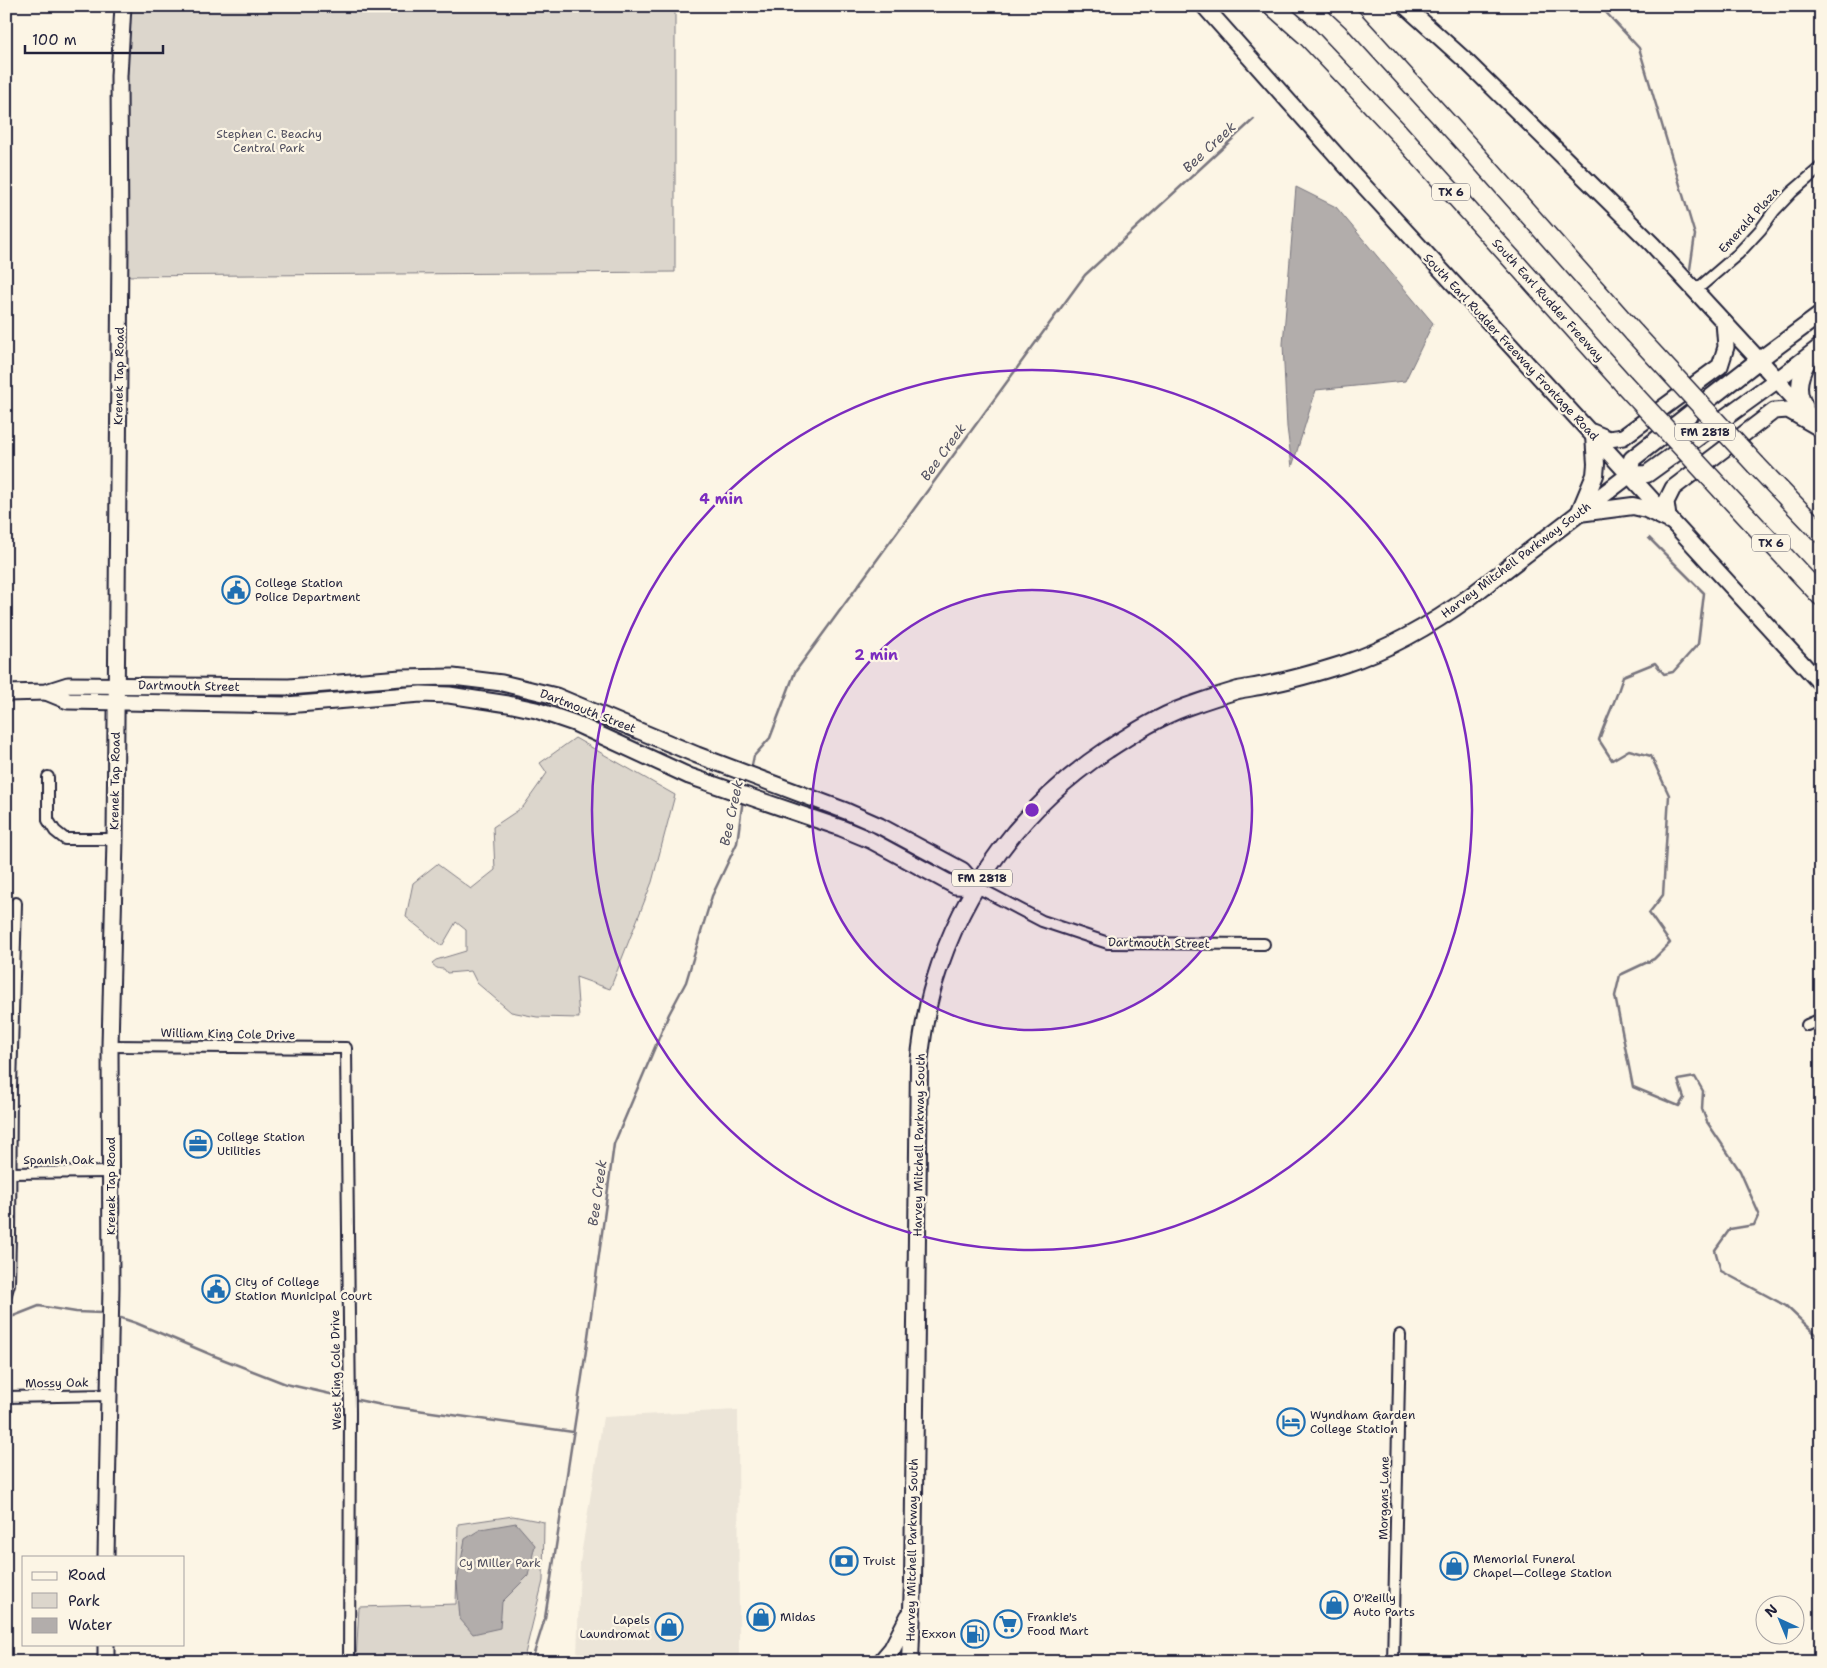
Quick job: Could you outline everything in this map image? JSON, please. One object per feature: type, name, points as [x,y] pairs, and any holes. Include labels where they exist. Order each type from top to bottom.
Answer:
[{"type":"highway","name":"South Earl Rudder Freeway","points":[[1273,6],[1308,37],[1397,131],[1623,383],[1820,596]]},
{"type":"highway","points":[[1344,11],[1634,332],[1821,533]]},
{"type":"main road","points":[[1759,360],[1777,380]]},
{"type":"main road","name":"Harvey Mitchell Parkway South","points":[[1629,474],[1632,460],[1759,360]]},
{"type":"main road","name":"Harvey Mitchell Parkway South","points":[[910,1662],[919,1064],[923,1029],[933,985],[946,945],[991,862],[1012,834],[1061,785],[1117,744],[1145,727],[1184,708],[1239,690],[1265,686],[1343,664],[1366,656],[1422,628],[1445,615],[1471,596],[1629,474],[1647,474],[1777,380]]},
{"type":"main road","points":[[1579,513],[1595,475],[1596,464],[1591,433]]},
{"type":"main road","points":[[1579,513],[1633,506],[1646,508],[1669,519]]},
{"type":"main road","points":[[881,1662],[892,1649],[912,1612]]},
{"type":"street","name":"Krenek Tap Road","points":[[106,1556],[111,1172],[110,1046],[115,839],[120,246],[119,76],[122,6]]},
{"type":"street","name":"South Earl Rudder Freeway Frontage Road","points":[[1204,6],[1354,176],[1821,684]]},
{"type":"street","points":[[1405,6],[1466,61],[1652,244],[1759,360],[1821,314]]},
{"type":"street","name":"Emerald Plaza","points":[[1696,291],[1738,254],[1792,192],[1821,167]]},
{"type":"street","points":[[1591,433],[1609,439],[1623,437],[1720,366],[1726,347],[1724,322]]},
{"type":"street","points":[[1736,335],[1759,345],[1774,343],[1788,337]]},
{"type":"street","points":[[1817,349],[1777,380],[1818,425]]},
{"type":"street","points":[[1817,349],[1804,368],[1800,379],[1799,397],[1818,425]]},
{"type":"street","points":[[1669,519],[1666,502],[1673,488],[1774,410],[1788,410],[1818,425]]},
{"type":"street","name":"Dartmouth Street","points":[[6,692],[46,692],[68,685],[116,684],[289,687],[401,678],[460,678],[502,683],[556,696],[697,756],[846,811],[880,826],[962,870],[977,887],[1042,921],[1108,943],[1264,944]]},
{"type":"street","name":"Dartmouth Street","points":[[46,692],[68,701],[286,705],[421,694],[458,696],[536,710],[574,723],[689,776],[796,812],[870,840],[955,886],[977,887]]},
{"type":"street","points":[[48,777],[48,820],[55,831],[65,839],[115,839]]},
{"type":"street","points":[[6,1294],[9,1284],[10,1265],[9,1087],[16,903]]},
{"type":"street","points":[[1807,1025],[1821,1019]]},
{"type":"street","name":"William King Cole Drive","points":[[110,1046],[346,1048]]},
{"type":"street","name":"West King Cole Drive","points":[[346,1048],[350,1412],[349,1662]]},
{"type":"street","name":"Spanish Oak","points":[[8,1173],[111,1172]]},
{"type":"street","name":"Morgans Lane","points":[[1394,1662],[1400,1335]]},
{"type":"street","name":"Mossy Oak","points":[[6,1397],[109,1395]]},
{"type":"street","points":[[106,1646],[106,1662]]},
{"type":"shaded area","points":[[738,1410],[739,1656],[577,1658],[580,1562],[603,1417]]},
{"type":"green space","name":"Stephen C. Beachy Central Park","points":[[126,6],[675,6],[675,272],[120,276]]},
{"type":"green space","points":[[575,738],[675,795],[652,882],[610,989],[576,977],[579,1018],[537,1017],[511,1012],[477,983],[471,971],[447,973],[444,969],[433,965],[432,963],[436,960],[466,951],[466,930],[456,922],[442,946],[406,917],[413,883],[437,864],[471,889],[495,870],[493,827],[523,807],[547,773],[540,763]]},
{"type":"green space","name":"Cy Miller Park","points":[[513,1516],[544,1522],[543,1581],[523,1662],[356,1662],[359,1607],[456,1604],[458,1524]]},
{"type":"water","points":[[1296,187],[1336,207],[1433,323],[1405,381],[1316,390],[1292,467],[1287,427],[1283,344]]},
{"type":"water","points":[[516,1523],[535,1545],[528,1576],[502,1602],[500,1628],[473,1634],[460,1619],[457,1582],[465,1539],[481,1529]]},
{"type":"waterway","points":[[1600,6],[1639,48],[1695,235],[1690,269]]},
{"type":"waterway","name":"Bee Creek","points":[[751,770],[754,756],[770,738],[795,672],[1085,275],[1254,119]]},
{"type":"waterway","points":[[1649,538],[1704,593],[1698,644],[1673,672],[1664,674],[1655,663],[1623,676],[1599,740],[1612,760],[1629,750],[1651,756],[1669,795],[1663,895],[1649,913],[1670,943],[1654,959],[1620,975],[1615,996],[1633,1087],[1679,1106],[1684,1098],[1678,1080],[1695,1077],[1703,1091],[1702,1109],[1707,1122],[1740,1171],[1759,1214],[1754,1225],[1730,1229],[1715,1250],[1721,1271],[1786,1306],[1821,1339]]},
{"type":"waterway","name":"Bee Creek","points":[[532,1660],[545,1618],[587,1344],[614,1144],[669,1014],[686,982],[712,896],[737,843],[743,799]]},
{"type":"waterway","points":[[6,1319],[39,1306],[76,1312],[102,1313]]},
{"type":"waterway","points":[[121,1318],[286,1384],[348,1398]]},
{"type":"waterway","points":[[353,1399],[382,1405],[573,1432]]},
{"type":"place","name":"College Station Police Department","points":[[236,590]]},
{"type":"place","name":"College Station Utilities","points":[[198,1144]]},
{"type":"place","name":"City of College Station Municipal Court","points":[[216,1289]]},
{"type":"place","name":"Wyndham Garden College Station","points":[[1291,1422]]},
{"type":"place","name":"Truist","points":[[844,1561]]},
{"type":"place","name":"Memorial Funeral Chapel—College Station","points":[[1454,1566]]},
{"type":"place","name":"O'Reilly Auto Parts","points":[[1334,1605]]},
{"type":"place","name":"Midas","points":[[761,1617]]},
{"type":"place","name":"Frankie's Food Mart","points":[[1008,1624]]},
{"type":"place","name":"Lapels Laundromat","points":[[669,1627]]},
{"type":"place","name":"Exxon","points":[[975,1634]]}]
